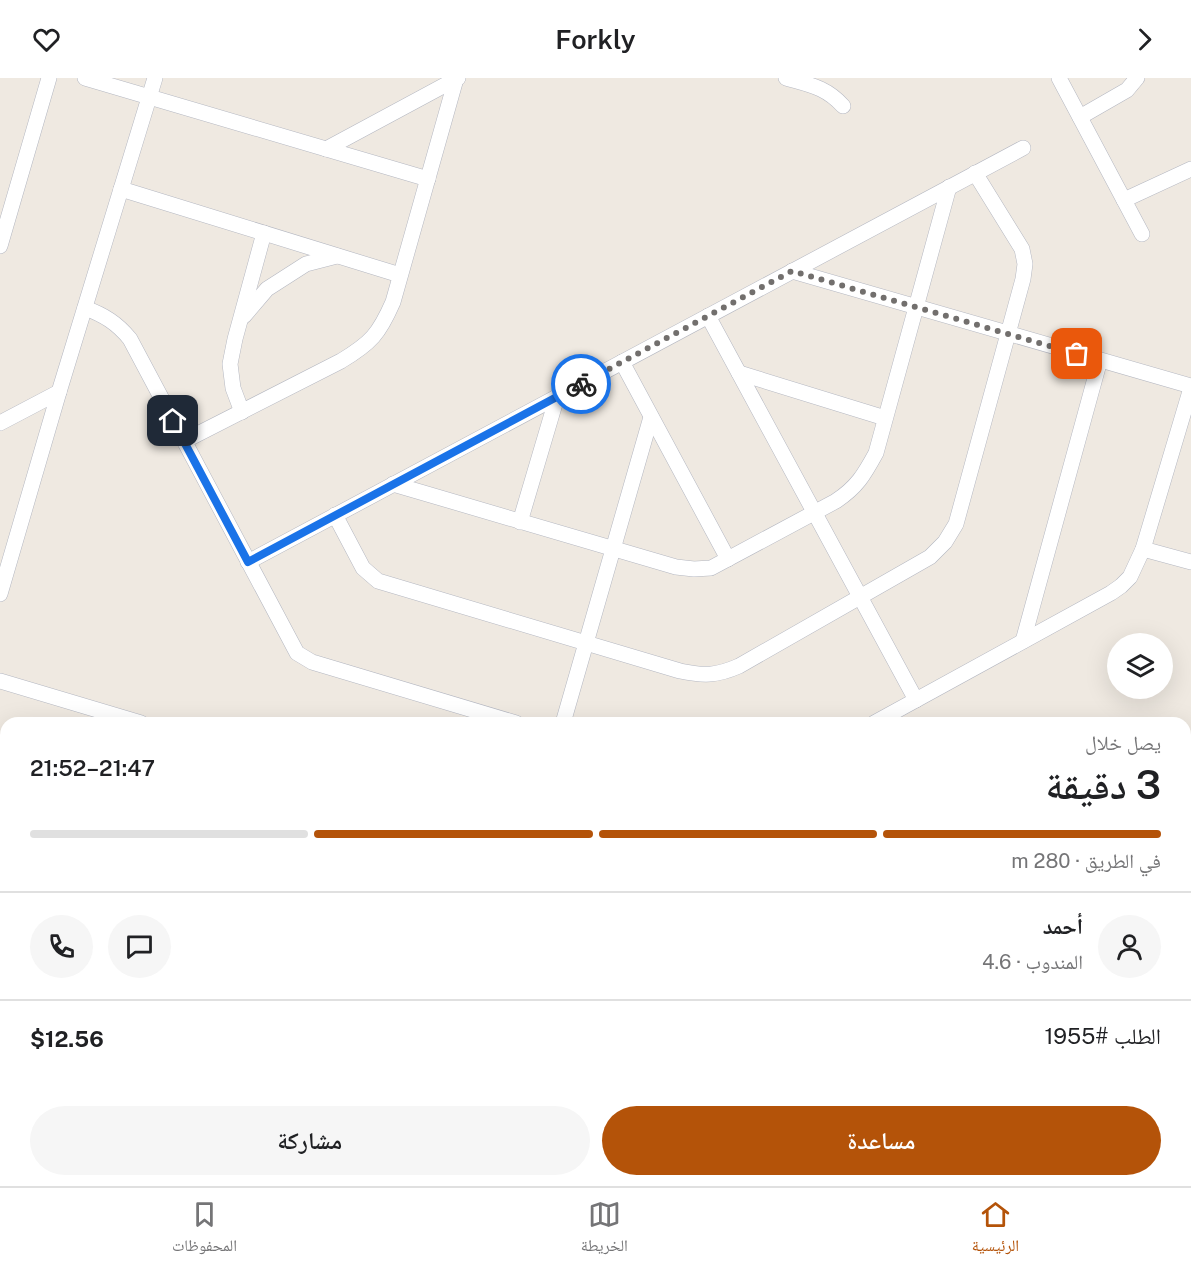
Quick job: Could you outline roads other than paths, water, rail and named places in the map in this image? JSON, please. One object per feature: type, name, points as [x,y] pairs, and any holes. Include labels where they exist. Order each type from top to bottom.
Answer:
[{"type":"street","points":[[0,246],[49,78]]},
{"type":"street","points":[[85,78],[428,179]]},
{"type":"street","points":[[0,594],[155,78]]},
{"type":"street","points":[[1059,78],[1142,234]]},
{"type":"street","points":[[1080,117],[1127,90],[1137,78]]},
{"type":"street","points":[[184,441],[364,347],[382,327],[393,302],[457,79],[432,84],[326,149]]},
{"type":"street","points":[[796,80],[833,94],[843,106]]},
{"type":"street","points":[[248,562],[1023,148]]},
{"type":"street","points":[[1124,200],[1191,169]]},
{"type":"street","points":[[335,515],[363,568],[378,581],[680,671],[702,676],[721,674],[739,666],[930,557],[945,542],[956,524],[1023,279],[1025,264],[1022,249],[975,173]]},
{"type":"street","points":[[393,484],[676,567],[711,568],[728,559],[852,490],[865,473],[876,453],[949,187]]},
{"type":"street","points":[[121,189],[400,275]]},
{"type":"street","points":[[242,412],[233,388],[230,364],[264,234]]},
{"type":"street","points":[[240,321],[267,289],[306,264],[337,256]]},
{"type":"street","points":[[792,271],[1191,387],[1143,549],[1130,578],[1121,586],[885,717]]},
{"type":"street","points":[[85,308],[102,314],[118,325],[130,339],[248,562],[303,659],[496,717]]},
{"type":"street","points":[[708,316],[916,700]]},
{"type":"street","points":[[1023,641],[1100,360]]},
{"type":"street","points":[[622,362],[728,559]]},
{"type":"street","points":[[739,373],[885,418]]},
{"type":"street","points":[[0,423],[59,392]]},
{"type":"street","points":[[520,522],[557,397]]},
{"type":"street","points":[[565,717],[651,417]]},
{"type":"street","points":[[1143,549],[1191,562]]},
{"type":"street","points":[[0,681],[109,717]]}]
